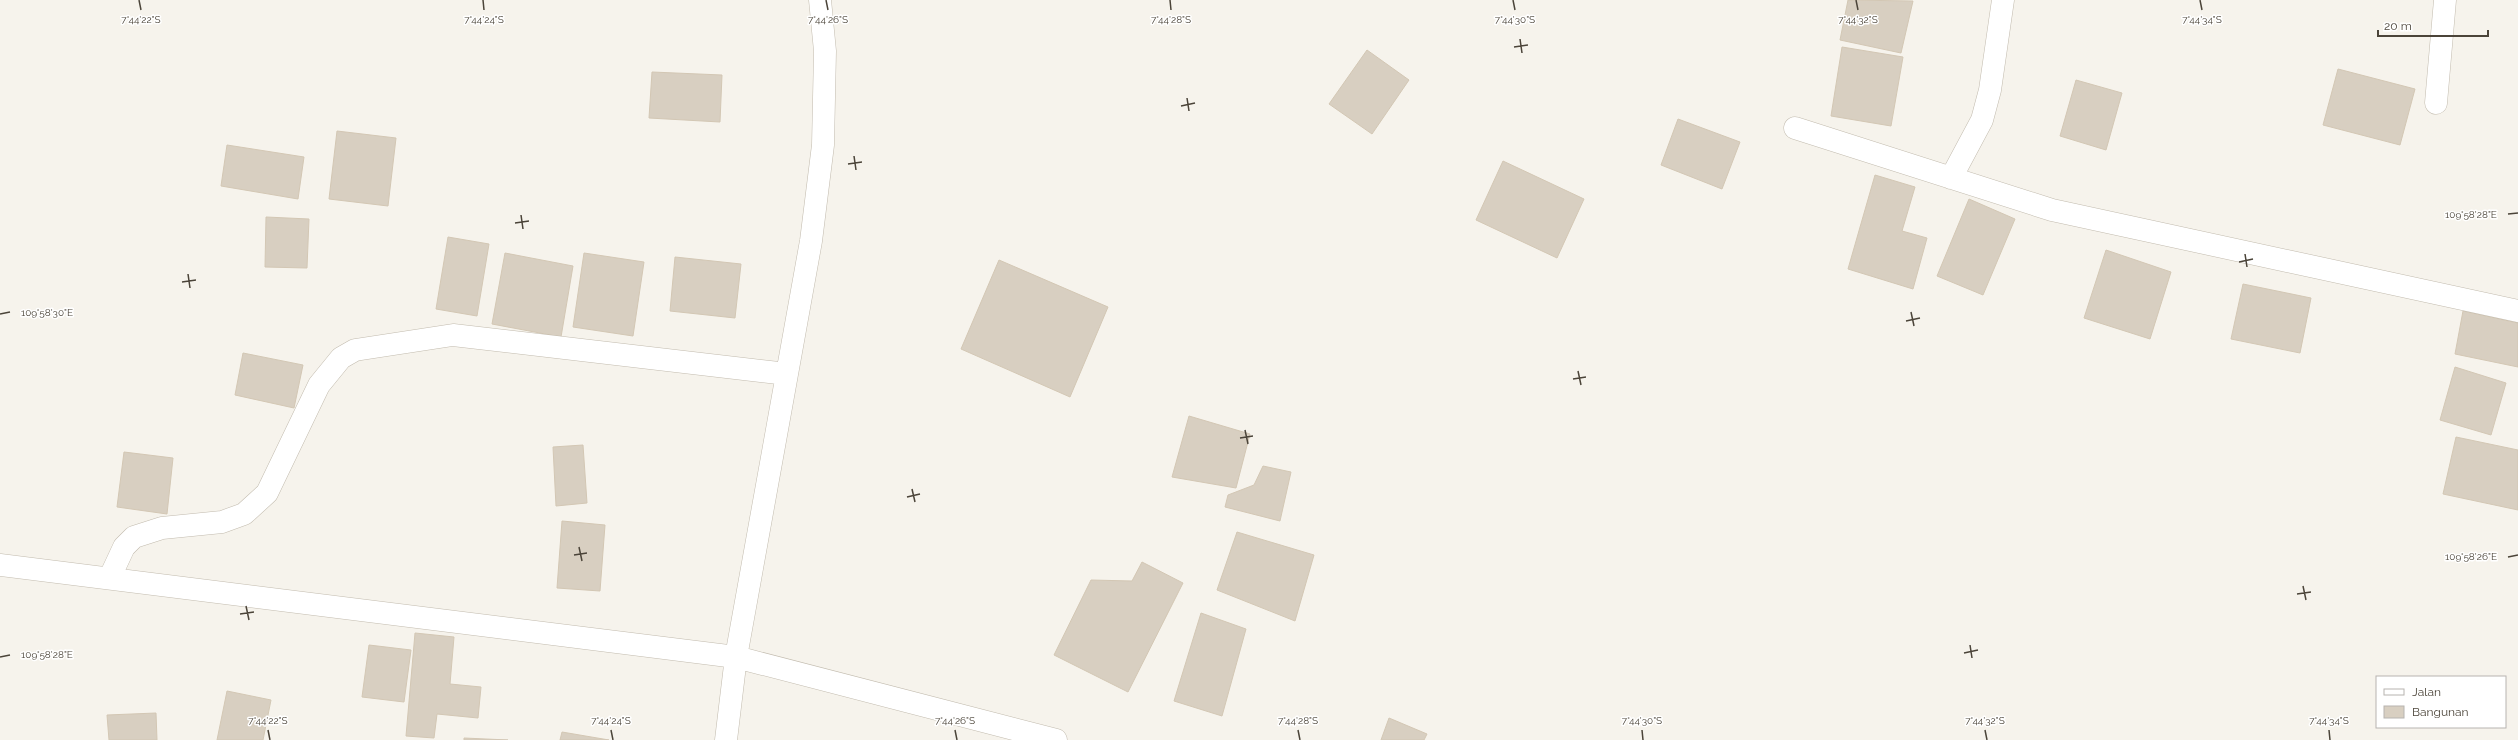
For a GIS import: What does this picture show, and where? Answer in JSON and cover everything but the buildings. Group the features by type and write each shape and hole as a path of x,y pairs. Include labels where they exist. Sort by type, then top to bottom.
{"street":[{"path":"726,740 736,657 811,241 824,145 825,51 820,0"},
{"path":"1951,178 1982,120 1990,90 2004,0"},
{"path":"2436,103 2445,0"},
{"path":"1795,128 2052,210 2354,274 2518,311"},
{"path":"110,577 124,548 134,537 162,528 222,522 244,514 267,493 319,385 341,358 354,350 453,335 787,374"},
{"path":"0,565 110,577 736,657 1056,740"}]}
